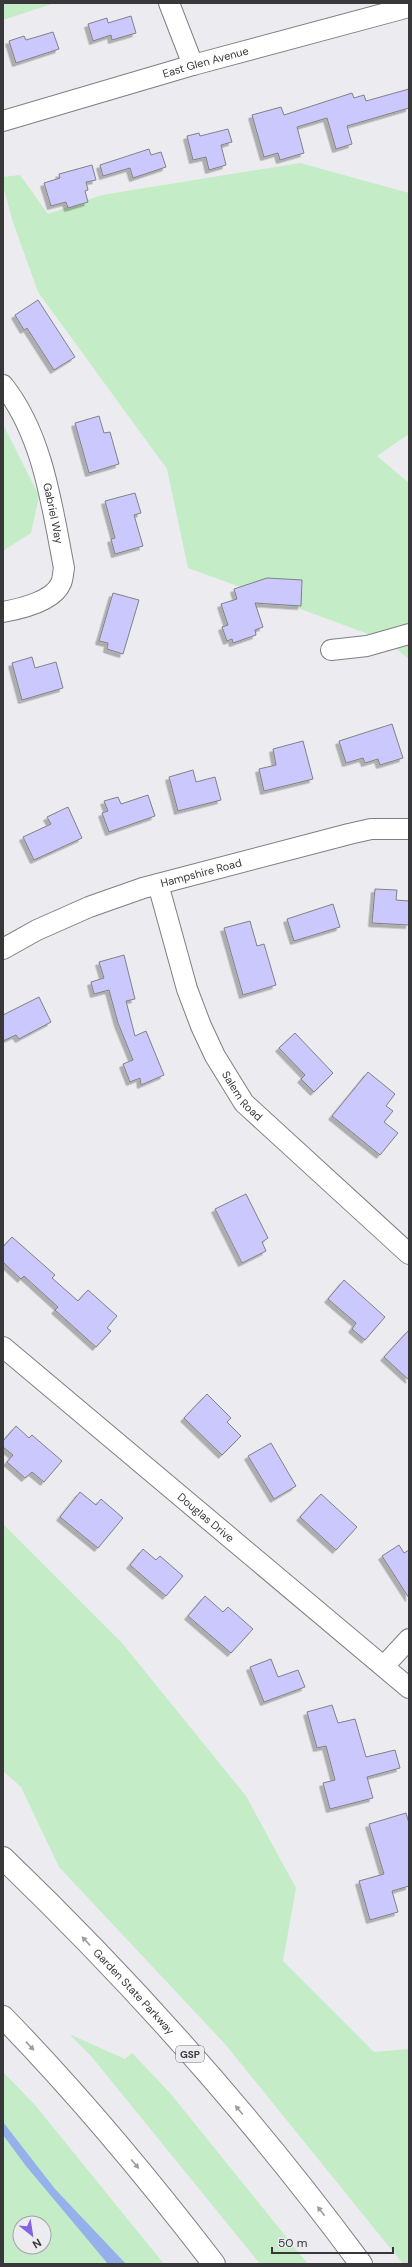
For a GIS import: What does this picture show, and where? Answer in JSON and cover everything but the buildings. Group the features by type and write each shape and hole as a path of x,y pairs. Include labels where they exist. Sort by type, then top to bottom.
{"highway":[{"name":"Garden State Parkway","path":"3,1858 79,1934 161,2020 278,2156 362,2264"},
{"path":"3,2018 53,2071 132,2161 214,2264"}],"street":[{"path":"169,3 193,65"},
{"name":"East Glen Avenue","path":"3,121 193,65 409,7"},
{"name":"Gabriel Way","path":"3,385 26,420 38,449 64,568 61,584 52,593 39,602 22,609 3,612"},
{"path":"331,650 367,646 409,634"},
{"name":"Hampshire Road","path":"3,949 37,930 89,907 158,884 349,834 371,830 409,829"},
{"name":"Salem Road","path":"158,884 187,989 201,1026 232,1085 244,1103 409,1254"},
{"name":"Douglas Drive","path":"3,1347 409,1688"},
{"path":"384,1666 409,1640"}],"green space":[{"path":"3,3 55,3 3,20"},
{"path":"300,163 409,193 409,434 377,456 409,483 409,659 385,640 188,568 167,469 38,292 13,222 3,186 3,177 20,175 48,214 102,195"},
{"path":"3,424 39,496 31,533 3,551"},
{"path":"3,1524 122,1643 246,1796 296,1888 283,1961 374,2052 409,2049 409,2264 403,2264 225,2044 59,1867 21,1787 3,1771"},
{"path":"69,2034 125,2059 132,2053 170,2093 308,2264 260,2264 91,2056"},
{"path":"3,2072 35,2105 164,2264 3,2264"}],"water":[{"path":"3,2122 55,2189 126,2264 108,2264 26,2166 3,2135"}]}
